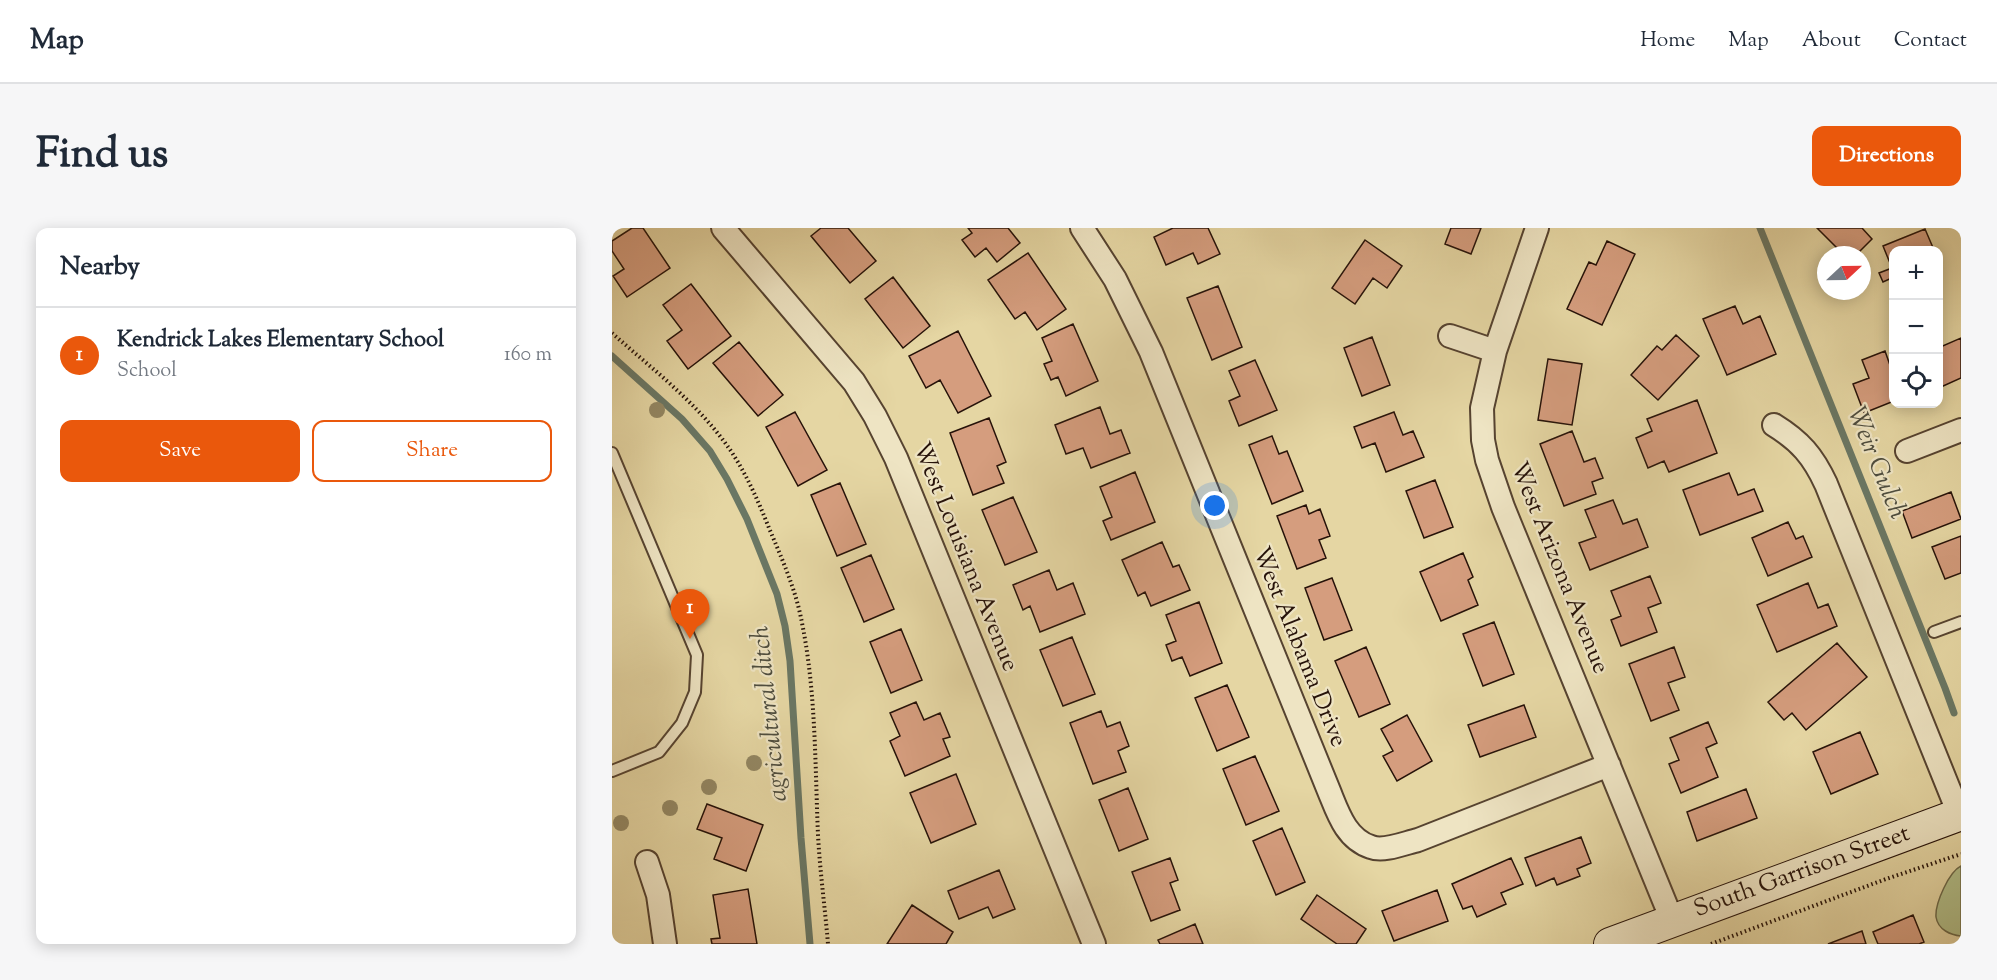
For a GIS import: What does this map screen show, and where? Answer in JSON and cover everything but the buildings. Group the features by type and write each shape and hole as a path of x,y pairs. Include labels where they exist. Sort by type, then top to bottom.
{"main road":[{"name":"South Garrison Street","path":"1610,944 1960,814"}],"street":[{"name":"West Louisiana Avenue","path":"723,228 836,359 876,416 896,459 1094,944"},
{"name":"West Alabama Drive","path":"1082,228 1115,279 1151,352 1324,780 1348,831 1372,848 1408,843 1610,765"},
{"name":"West Arizona Avenue","path":"1538,228 1489,370 1482,408 1483,440 1487,460 1503,507 1672,920"},
{"path":"1450,336 1495,351"},
{"path":"1774,425 1802,445 1826,484 1960,814"},
{"path":"1907,451 1961,430"},
{"path":"647,862 658,895 665,944"}],"lane":[{"path":"612,453 697,656 695,692 682,723 659,752 612,771"},
{"path":"1934,633 1961,622"}],"path":[{"path":"612,333 695,407 724,441 743,471 763,512 793,589 802,622 807,659 828,944"},
{"path":"1710,944 1961,854"}],"green space":[{"path":"1961,866 1961,936 1949,933 1939,925 1936,911 1944,888 1956,869"}],"waterway":[{"name":"Weir Gulch","path":"1760,228 1954,713"},
{"name":"agricultural ditch","path":"612,356 682,419 710,451 747,519 777,594 790,661 810,944"}],"place":[{"name":"Kendrick Lakes Elementary School","path":"690,639"}]}
